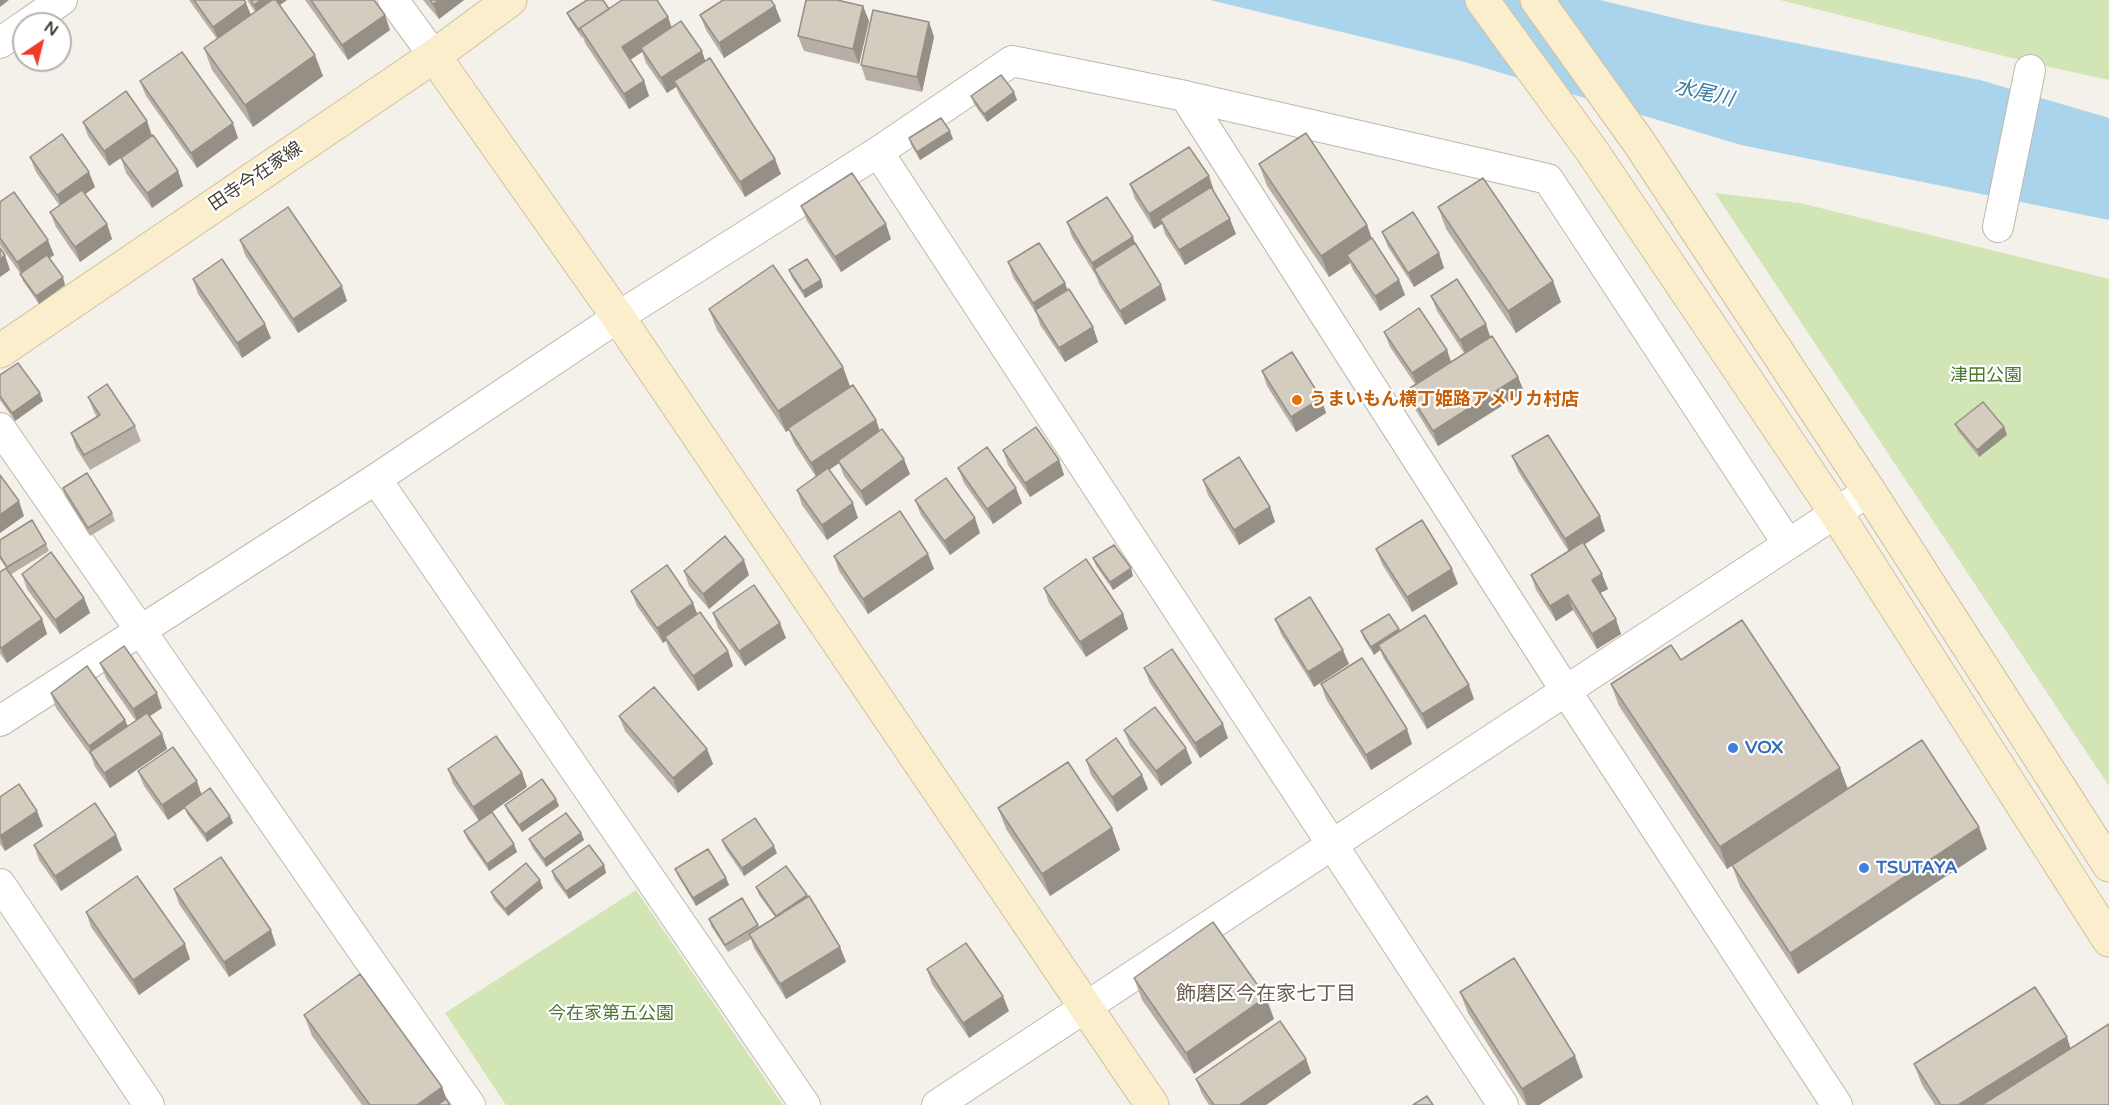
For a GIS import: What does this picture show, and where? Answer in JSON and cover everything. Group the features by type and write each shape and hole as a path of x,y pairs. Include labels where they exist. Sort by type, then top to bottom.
{"street":[{"path":"44,12 62,0"},
{"path":"393,0 618,317 1152,1105"},
{"name":"田寺今在家線","path":"0,351 434,56 510,0"},
{"path":"1482,0 1579,133 1836,513 2109,940"},
{"path":"1537,0 1640,144 1869,491 2109,865"},
{"path":"0,721 376,479 618,317 878,152 1012,61 1185,96 1548,179 1788,544"},
{"path":"1998,227 2030,70"},
{"path":"1185,96 1566,691 1837,1105"},
{"path":"878,152 1503,1105"},
{"path":"0,428 470,1105"},
{"path":"376,479 805,1105"},
{"path":"937,1105 1869,491"},
{"path":"0,885 148,1105"}],"green space":[{"path":"1780,0 2109,0 2109,80 2036,64"},
{"name":"津田公園","path":"1715,193 1800,203 2109,279 2109,786"},
{"name":"今在家第五公園","path":"636,890 783,1105 506,1105 445,1013"}],"water":[{"name":"水尾川","path":"1210,0 1600,0 1695,23 1980,80 2109,118 2109,220 1741,145 1465,62"}],"building":[{"path":"194,0 244,0 246,3 213,27"},
{"path":"251,0 261,0 254,5"},
{"path":"272,0 276,0 315,55 245,105 204,48"},
{"path":"311,0 374,0 385,15 342,45"},
{"path":"587,0 603,0 609,9 579,30 567,13"},
{"path":"622,0 657,0 668,17 622,47 644,81 624,94 580,28"},
{"path":"723,0 771,0 775,6 719,43 700,15"},
{"path":"806,0 837,0 863,6 853,49 798,36"},
{"path":"873,10 929,22 917,77 861,65"},
{"path":"681,21 702,51 661,78 641,48"},
{"path":"182,52 233,123 191,153 140,81"},
{"path":"710,58 775,159 740,182 674,81"},
{"path":"1001,75 1014,92 984,114 971,96"},
{"path":"126,91 147,121 104,151 83,122"},
{"path":"941,118 950,131 917,152 909,138"},
{"path":"1306,133 1367,225 1321,256 1259,164"},
{"path":"62,134 89,172 57,195 30,157"},
{"path":"153,135 178,171 147,193 121,158"},
{"path":"1189,147 1209,176 1149,214 1130,184"},
{"path":"852,173 886,224 835,257 801,206"},
{"path":"1483,178 1553,281 1508,311 1438,207"},
{"path":"1211,187 1230,219 1179,250 1160,219"},
{"path":"82,190 107,224 75,247 50,212"},
{"path":"14,192 48,240 17,262 0,238 0,202"},
{"path":"1107,197 1133,237 1092,263 1067,222"},
{"path":"288,207 342,286 293,319 240,240"},
{"path":"1413,212 1439,253 1408,273 1382,232"},
{"path":"1372,238 1399,280 1375,296 1347,255"},
{"path":"1039,243 1065,283 1033,303 1008,262"},
{"path":"1135,243 1161,285 1120,311 1094,269"},
{"path":"0,248 5,255 0,259"},
{"path":"47,255 63,277 36,296 20,274"},
{"path":"222,259 265,324 237,343 193,279"},
{"path":"807,259 821,280 803,291 789,270"},
{"path":"773,265 843,367 778,411 709,309"},
{"path":"1457,279 1486,324 1460,340 1431,296"},
{"path":"1069,289 1093,327 1059,348 1035,310"},
{"path":"1419,308 1447,350 1412,373 1384,332"},
{"path":"1492,336 1518,377 1433,431 1407,390"},
{"name":"うまいもん横丁姫路アメリカ村店","path":"1292,352 1321,398 1291,417 1262,371"},
{"path":"18,363 40,393 12,413 0,396 0,375"},
{"path":"107,384 135,426 84,455 71,433 100,415 88,397"},
{"path":"853,385 876,420 811,463 788,428"},
{"path":"1983,402 2004,427 1977,450 1955,424"},
{"path":"1036,427 1059,460 1025,483 1003,450"},
{"path":"882,429 904,459 861,491 838,461"},
{"path":"1548,435 1600,516 1565,539 1512,456"},
{"path":"987,447 1016,488 987,509 958,468"},
{"path":"1239,457 1270,507 1234,530 1203,480"},
{"path":"828,468 853,503 822,525 797,490"},
{"path":"87,473 112,513 88,528 63,488"},
{"path":"0,475 19,501 0,515"},
{"path":"946,478 975,518 944,541 915,500"},
{"path":"900,511 928,554 863,599 834,556"},
{"path":"32,520 46,544 7,567 0,556 0,540"},
{"path":"1422,520 1452,569 1407,597 1376,549"},
{"path":"725,536 744,560 703,594 684,571"},
{"path":"1583,542 1602,574 1592,580 1616,619 1592,634 1568,595 1550,606 1531,575"},
{"path":"1114,545 1131,568 1110,582 1093,558"},
{"path":"51,552 84,598 55,620 22,574"},
{"path":"1086,559 1123,614 1080,642 1044,588"},
{"path":"667,565 693,603 657,628 631,591"},
{"path":"6,568 42,619 1,648 0,572"},
{"path":"754,585 780,623 739,651 713,613"},
{"path":"1310,597 1343,650 1308,672 1275,619"},
{"path":"700,612 728,651 693,676 665,637"},
{"path":"1389,614 1399,629 1371,647 1361,631"},
{"path":"1425,615 1469,685 1422,714 1378,645"},
{"name":"VOX","path":"1742,620 1840,768 1720,847 1611,684 1671,645 1681,660"},
{"path":"124,646 157,693 133,709 100,663"},
{"path":"1172,649 1223,724 1195,743 1144,668"},
{"path":"1362,658 1407,729 1366,755 1321,684"},
{"path":"87,666 125,720 89,746 51,693"},
{"path":"654,687 707,749 673,778 619,716"},
{"path":"1155,707 1186,748 1156,771 1124,730"},
{"path":"147,713 162,734 104,773 90,752"},
{"path":"496,736 522,773 473,807 448,769"},
{"path":"1116,738 1142,775 1112,797 1086,760"},
{"name":"TSUTAYA","path":"1922,740 1979,827 1790,953 1732,865"},
{"path":"173,747 197,781 162,805 138,771"},
{"path":"1068,762 1112,828 1042,874 998,808"},
{"path":"542,779 556,799 519,825 505,805"},
{"path":"19,784 37,811 0,836 0,797"},
{"path":"210,788 230,816 205,834 184,807"},
{"path":"95,803 116,835 55,876 34,845"},
{"path":"492,812 514,844 487,864 464,831"},
{"path":"566,813 581,833 544,859 529,839"},
{"path":"755,818 774,846 742,868 722,840"},
{"path":"589,845 604,865 566,891 552,871"},
{"path":"708,849 726,878 693,898 675,869"},
{"path":"221,857 271,930 224,962 174,889"},
{"path":"526,863 540,880 505,909 491,892"},
{"path":"786,866 807,895 776,916 756,887"},
{"path":"137,876 185,944 133,980 86,912"},
{"path":"809,896 840,947 780,984 749,934"},
{"path":"742,898 758,925 725,945 709,919"},
{"path":"1213,922 1266,997 1186,1053 1134,978"},
{"path":"966,943 1003,996 963,1023 927,969"},
{"path":"1514,958 1575,1056 1522,1089 1460,992"},
{"path":"360,974 442,1087 417,1105 370,1105 304,1015"},
{"path":"2035,987 2067,1037 1958,1105 1941,1105 1914,1064"},
{"path":"1280,1021 1306,1059 1239,1105 1214,1105 1196,1079"},
{"path":"2109,1024 2109,1105 1982,1105"},
{"path":"1427,1096 1433,1105 1413,1105"},
{"path":"446,1099 450,1105 437,1105"}],"place":[{"name":"うまいもん横丁姫路アメリカ村店","path":"1297,400"},
{"name":"VOX","path":"1733,748"},
{"name":"TSUTAYA","path":"1864,868"}],"district":[{"name":"飾磨区今在家七丁目","path":"1266,995"}]}
